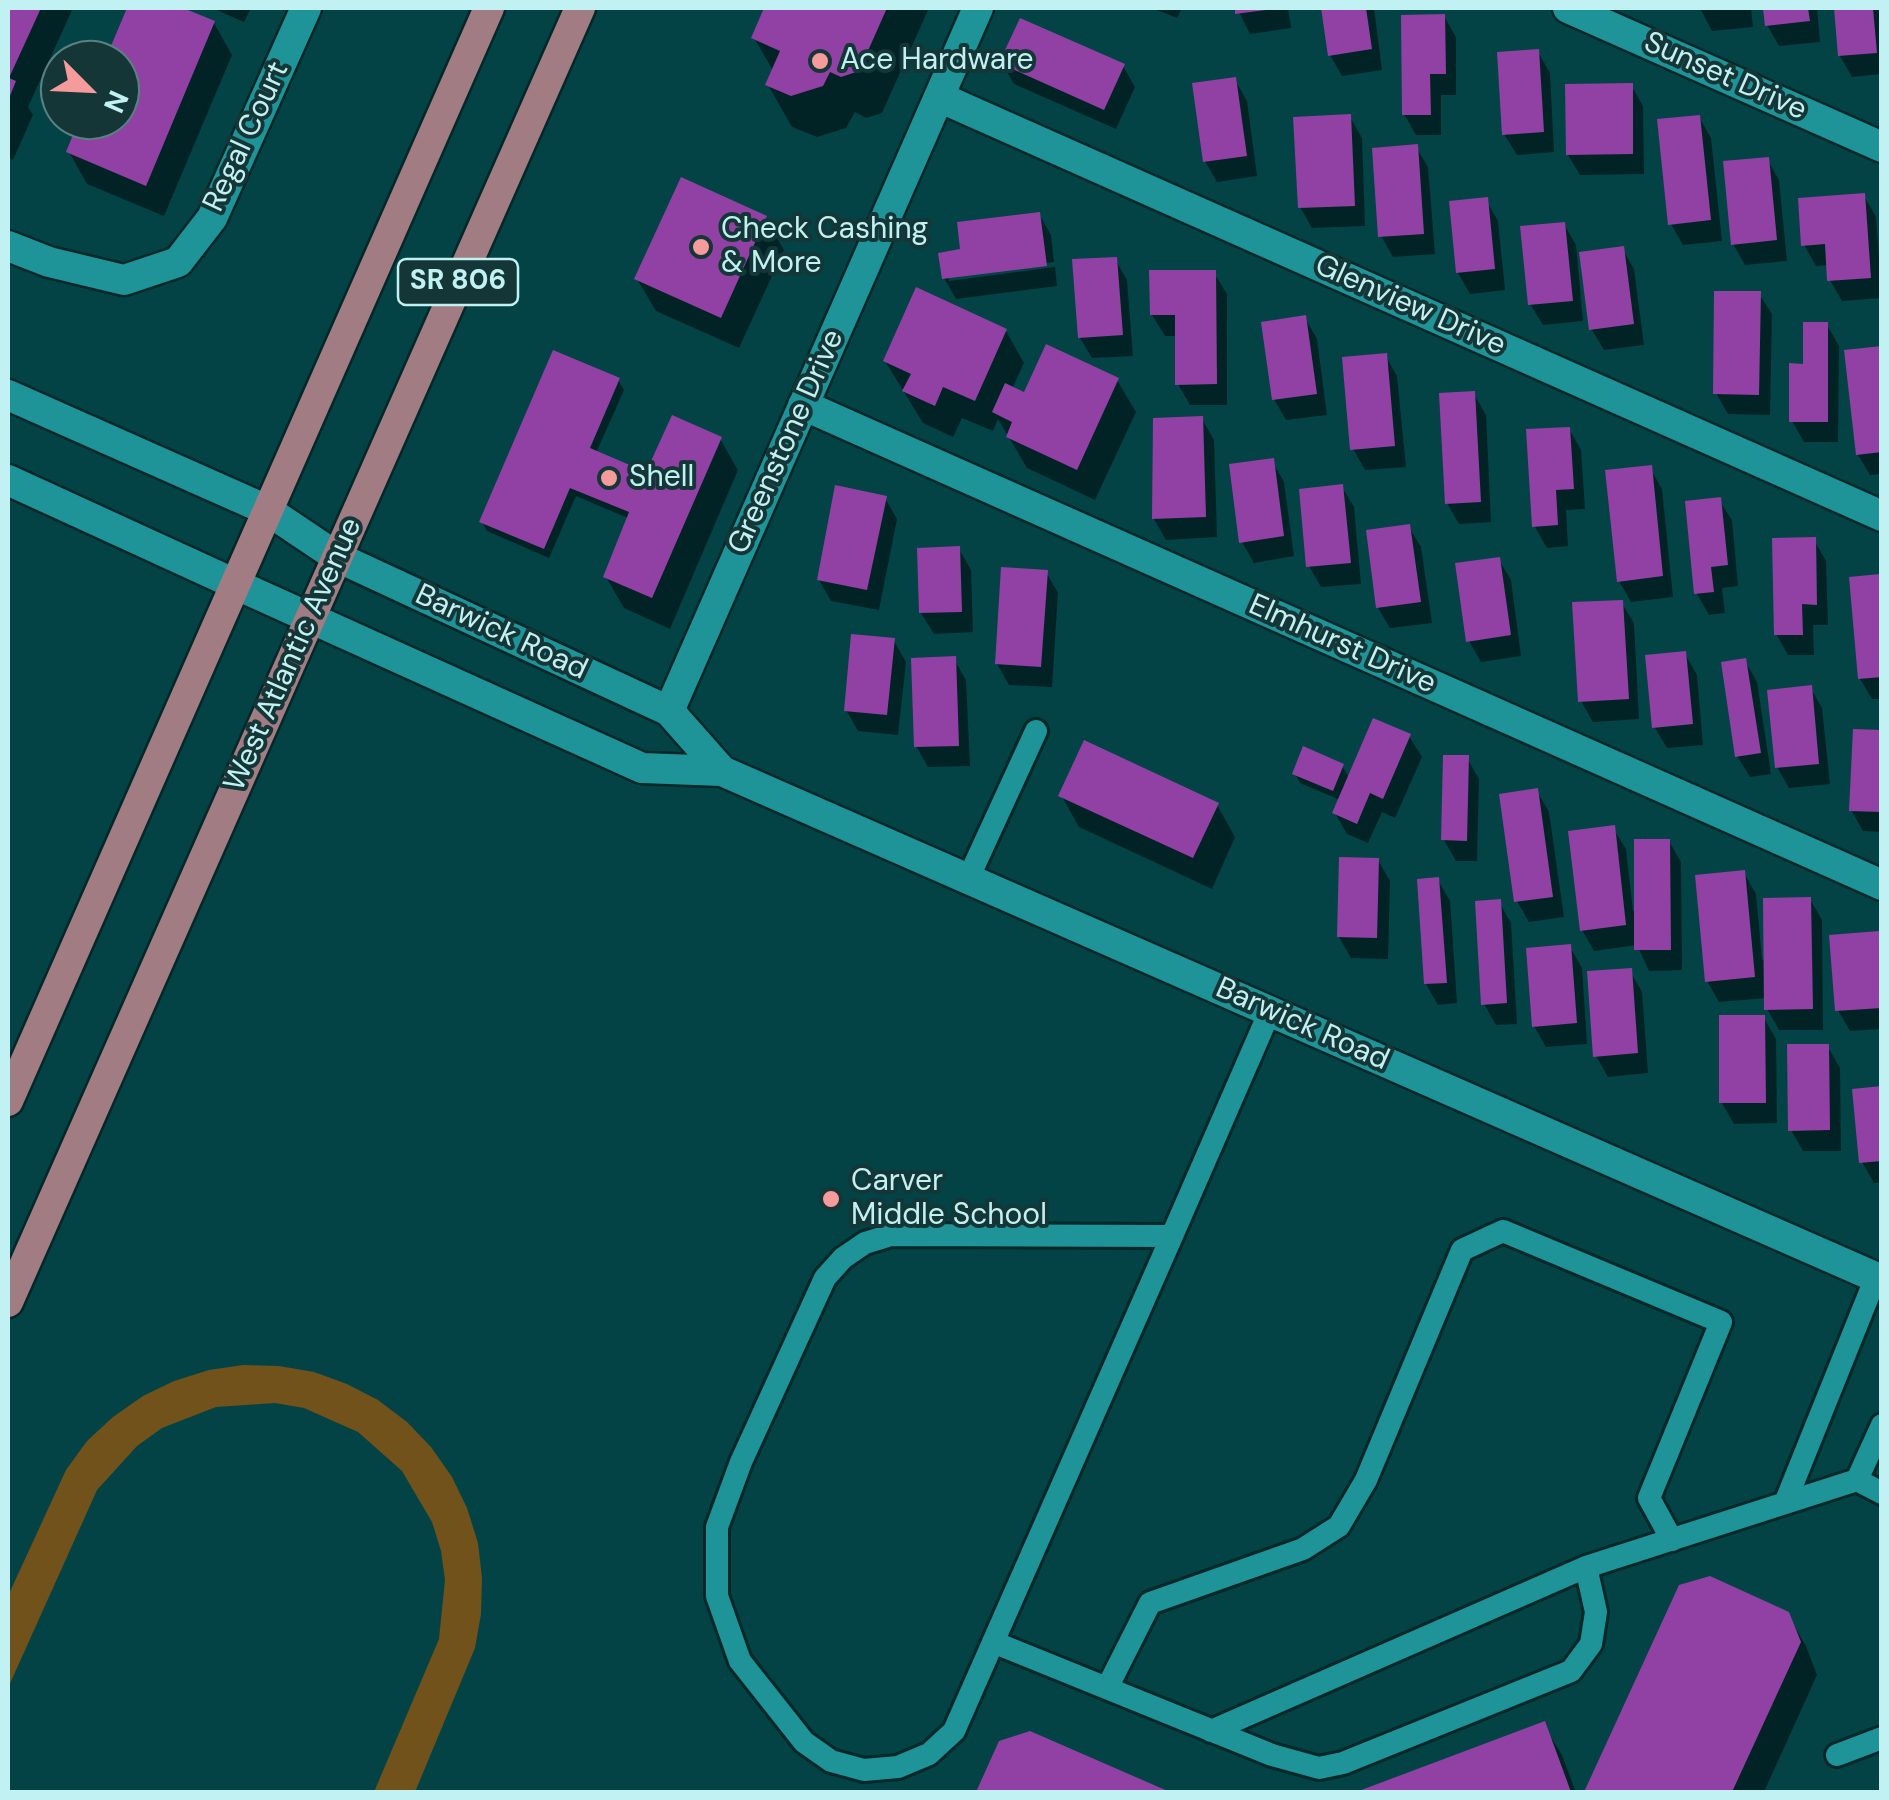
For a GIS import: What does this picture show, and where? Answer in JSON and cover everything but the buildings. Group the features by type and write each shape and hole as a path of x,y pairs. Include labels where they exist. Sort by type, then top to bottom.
{"main road":[{"name":"SR 806","path":"8,1101 489,8"},
{"name":"West Atlantic Avenue","path":"8,1302 580,8"}],"street":[{"name":"Regal Court","path":"8,246 49,262 124,280 178,262 212,218 306,8"},
{"name":"Greenstone Drive","path":"669,711 978,8"},
{"name":"Sunset Drive","path":"1568,8 1882,147"},
{"name":"Glenview Drive","path":"939,96 1882,516"},
{"name":"Barwick Road","path":"8,394 267,510 338,557 669,711 722,771"},
{"name":"Elmhurst Drive","path":"803,405 1882,885"},
{"name":"Barwick Road","path":"8,480 642,768 722,771 1879,1278"}],"lane":[{"path":"968,879 1036,731"},
{"path":"1172,1236 891,1235 866,1243 842,1258 824,1278 741,1462 717,1527 716,1596 740,1661 804,1742 831,1761 864,1770 898,1767 929,1754 954,1731 1172,1236 1270,1011"},
{"path":"1107,1688 1150,1604 1302,1549 1339,1526 1366,1480 1462,1250 1504,1231 1721,1322 1650,1498 1672,1540"},
{"path":"1786,1503 1879,1278"},
{"path":"1857,1480 1882,1426"},
{"path":"1211,1730 1586,1567 1857,1480 1882,1493"},
{"path":"993,1642 1272,1755 1320,1768 1343,1764 1571,1671 1591,1644 1596,1612 1586,1567"},
{"path":"1837,1754 1882,1738"}],"shaded area":[{"path":"243,1365 314,1372 378,1400 431,1447 467,1508 478,1543 482,1578 475,1648 415,1792 374,1792 439,1639 445,1580 441,1551 432,1522 402,1471 358,1432 304,1408 275,1403 216,1407 162,1428 137,1446 97,1490 8,1688 8,1596 66,1470 87,1441 143,1396 209,1370"}],"place":[{"name":"Ace Hardware","path":"820,61"},
{"name":"Check Cashing & More","path":"701,247"},
{"name":"Shell","path":"609,478"},
{"name":"Carver Middle School","path":"831,1199"}]}
